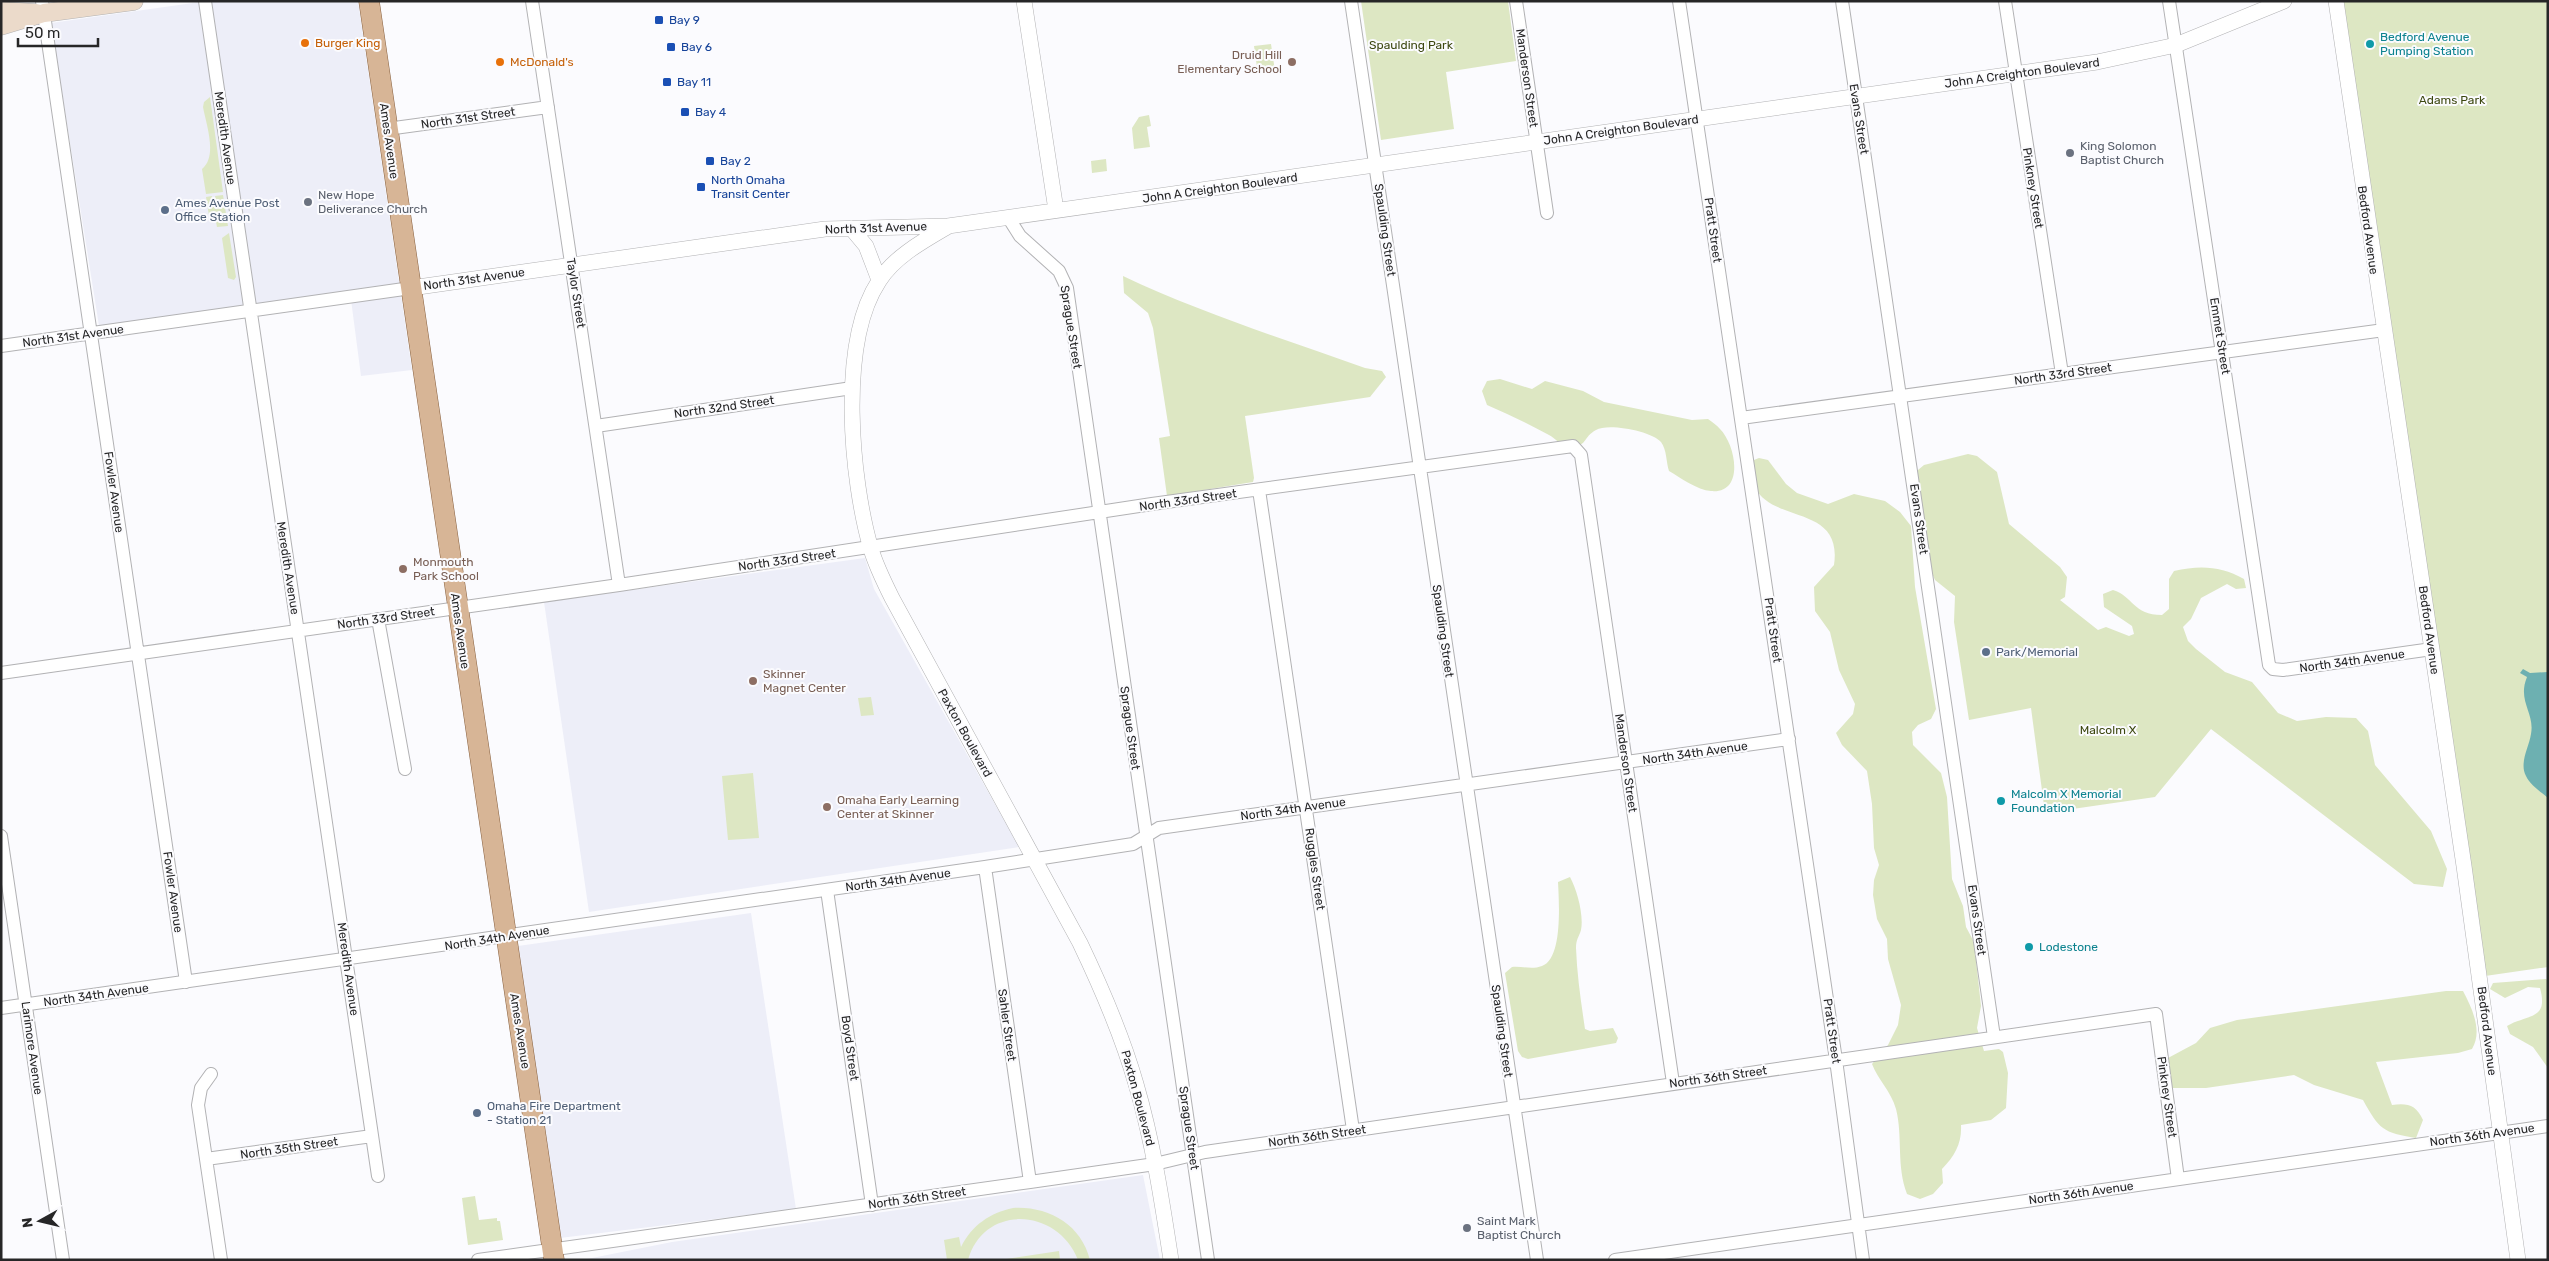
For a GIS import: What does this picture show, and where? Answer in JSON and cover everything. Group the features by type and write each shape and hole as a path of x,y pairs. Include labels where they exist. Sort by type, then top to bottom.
{"main road":[{"path":"1,11 134,1"},
{"name":"Ames Avenue","path":"369,1 505,936 554,1255"},
{"path":"1,26 43,7"}],"street":[{"name":"Meredith Avenue","path":"205,1 378,1176"},
{"name":"Taylor Street","path":"532,1 619,585"},
{"path":"1024,1 1056,210"},
{"name":"Spaulding Street","path":"1351,1 1536,1260"},
{"name":"Manderson Street","path":"1516,1 1546,213"},
{"name":"Pratt Street","path":"1679,1 1836,1060 1863,1260"},
{"name":"Evans Street","path":"1842,1 1994,1037"},
{"name":"Pinkney Street","path":"2005,1 2062,374"},
{"name":"Emmet Street","path":"2169,1 2268,659 2273,669"},
{"name":"John A Creighton Boulevard","path":"948,226 2130,57 2176,45 2284,1"},
{"name":"Bedford Avenue","path":"2336,1 2467,885 2518,1260"},
{"name":"Fowler Avenue","path":"43,7 186,982"},
{"name":"North 31st Street","path":"387,129 548,107"},
{"name":"Sprague Street","path":"1008,217 1020,236 1059,271 1067,288 1208,1260"},
{"name":"North 31st Avenue","path":"1,346 816,230 948,226"},
{"name":"Paxton Boulevard","path":"948,226 915,247 879,280 870,299 859,332 852,388 860,499 871,548 892,598 1080,943 1112,1014 1136,1086 1155,1164 1171,1260"},
{"path":"851,228 866,246 879,280"},
{"name":"North 33rd Street","path":"1741,418 2384,330"},
{"name":"North 32nd Street","path":"596,426 852,388"},
{"name":"Manderson Street","path":"1573,446 1581,455 1673,1083"},
{"name":"North 33rd Street","path":"1,673 1573,446"},
{"name":"Ruggles Street","path":"1259,490 1353,1130"},
{"path":"378,619 405,769"},
{"name":"North 34th Avenue","path":"2273,669 2283,670 2432,650"},
{"name":"North 34th Avenue","path":"1,1008 347,960 985,867 1132,844 1159,828 1789,739"},
{"name":"Larimore Avenue","path":"1,836 63,1260"},
{"name":"Sahler Street","path":"985,867 1030,1182"},
{"name":"Boyd Street","path":"827,890 872,1205"},
{"name":"Pinkney Street","path":"2156,1014 2178,1179"},
{"name":"North 36th Street","path":"478,1260 554,1255 872,1205 1155,1164 1193,1155 1353,1130 2156,1014"},
{"path":"211,1074 201,1088 198,1105 220,1260"},
{"name":"North 36th Avenue","path":"1615,1260 2548,1126"},
{"name":"North 35th Street","path":"206,1160 372,1136"}],"shaded area":[{"path":"207,1 358,1 412,370 361,376 350,292 99,326 51,23"},
{"path":"865,558 874,589 1019,847 589,912 544,602"},
{"path":"751,913 796,1209 560,1238 518,946"},
{"path":"1143,1175 1160,1260 582,1260 672,1242"}],"green space":[{"name":"Spaulding Park","path":"1361,1 1508,1 1516,61 1446,72 1454,129 1381,140"},
{"name":"Adams Park","path":"2342,1 2548,1 2548,967 2485,976"},
{"path":"1271,44 1275,71 1258,74 1254,46"},
{"path":"210,97 223,192 206,194 202,169 207,163 209,156 210,140 203,107 204,102"},
{"path":"1149,115 1151,126 1147,127 1150,147 1134,149 1132,128 1139,117"},
{"path":"1106,159 1107,171 1092,173 1091,161"},
{"path":"223,195 228,226 217,227 216,222 210,222 206,197 212,196 213,203 216,202 215,196"},
{"path":"229,233 236,277 234,280 228,278 222,238"},
{"path":"1123,276 1182,302 1243,325 1365,368 1382,371 1386,377 1370,397 1245,416 1253,482 1167,496 1159,438 1170,436 1153,328 1148,313 1124,293"},
{"path":"1500,379 1532,389 1545,381 1583,391 1604,402 1692,420 1708,419 1726,436 1733,456 1733,477 1729,485 1722,490 1711,491 1695,486 1669,471 1661,442 1648,434 1629,429 1602,428 1591,433 1581,444 1573,446 1563,444 1534,427 1487,405 1482,391 1487,381"},
{"name":"Malcolm X","path":"1968,454 1977,456 1997,472 2009,524 2060,567 2067,577 2065,597 2060,600 2098,630 2106,627 2129,636 2134,634 2132,626 2104,607 2103,594 2113,590 2125,596 2139,609 2152,614 2162,615 2169,609 2169,579 2174,571 2202,567 2227,571 2244,579 2246,588 2236,589 2227,584 2201,598 2191,619 2183,627 2188,641 2225,672 2252,682 2278,713 2297,721 2326,717 2356,718 2368,731 2375,765 2431,831 2447,869 2443,887 2414,884 2211,729 2155,797 2045,813 2031,708 1969,720 1954,622 1955,596 1935,580 1929,567 1916,475 1918,470 1924,465"},
{"path":"1759,458 1768,460 1786,484 1797,493 1828,504 1854,494 1885,501 1900,512 1911,526 1915,587 1936,709 1931,719 1918,725 1912,732 1913,745 1941,773 1947,797 1952,879 1963,906 1966,927 1974,942 1981,1006 1977,1028 1984,1051 1999,1049 2003,1052 2008,1073 2006,1108 1991,1120 1961,1125 1957,1149 1942,1169 1943,1183 1933,1194 1920,1199 1907,1194 1902,1173 1896,1109 1872,1064 1888,1045 1898,1025 1901,1005 1888,959 1887,939 1877,919 1873,895 1874,880 1879,865 1874,848 1872,804 1867,771 1842,745 1836,733 1853,714 1855,704 1839,670 1830,632 1815,611 1814,587 1834,565 1834,546 1828,532 1817,523 1776,506 1764,498 1755,487 1753,481 1754,460"},
{"path":"871,697 874,715 861,716 858,698"},
{"path":"753,773 759,838 728,840 722,776"},
{"path":"1570,877 1582,917 1576,948 1585,1029 1590,1031 1613,1028 1618,1038 1616,1043 1528,1059 1522,1057 1518,1051 1505,973 1512,967 1538,967 1549,961 1554,953 1557,941 1558,882"},
{"path":"2546,979 2548,981 2548,1068 2533,1047 2510,1034 2507,1026 2539,1011 2542,999 2540,988 2528,987 2505,998 2490,989 2493,983"},
{"path":"2446,991 2463,991 2470,1005 2476,1027 2475,1042 2472,1049 2458,1053 2376,1062 2392,1105 2403,1104 2411,1106 2423,1120 2416,1138 2396,1134 2383,1128 2373,1117 2363,1100 2314,1085 2294,1075 2206,1088 2172,1088 2168,1058 2196,1043 2210,1028 2237,1020"},
{"path":"475,1196 479,1220 497,1218 497,1221 500,1221 503,1240 468,1245 462,1198"},
{"path":"1013,1208 1039,1210 1061,1220 1079,1236 1086,1247 1090,1260 1078,1260 1068,1243 1055,1230 1039,1222 1022,1219 1005,1221 989,1229 976,1242 968,1260 947,1260 944,1240 959,1237 961,1247 965,1239 982,1221 997,1213"},
{"path":"1059,1251 1060,1260 999,1260"}],"water":[{"path":"2523,669 2530,673 2548,672 2548,798 2530,782 2524,771 2524,760 2532,727 2524,693 2527,677 2520,673"}],"place":[{"name":"Bay 9","path":"659,20"},
{"name":"Burger King","path":"305,43"},
{"name":"Bedford Avenue Pumping Station","path":"2370,44"},
{"name":"Bay 6","path":"671,47"},
{"name":"McDonald's","path":"500,62"},
{"name":"Druid Hill Elementary School","path":"1292,62"},
{"name":"Bay 11","path":"667,82"},
{"name":"Bay 4","path":"685,112"},
{"name":"King Solomon Baptist Church","path":"2070,153"},
{"name":"Bay 2","path":"710,161"},
{"name":"North Omaha Transit Center","path":"701,187"},
{"name":"New Hope Deliverance Church","path":"308,202"},
{"name":"Ames Avenue Post Office Station","path":"165,210"},
{"name":"Monmouth Park School","path":"403,569"},
{"name":"Park/Memorial","path":"1986,652"},
{"name":"Skinner Magnet Center","path":"753,681"},
{"name":"Malcolm X Memorial Foundation","path":"2001,801"},
{"name":"Omaha Early Learning Center at Skinner","path":"827,807"},
{"name":"Lodestone","path":"2029,947"},
{"name":"Omaha Fire Department - Station 21","path":"477,1113"},
{"name":"Saint Mark Baptist Church","path":"1467,1228"}]}
